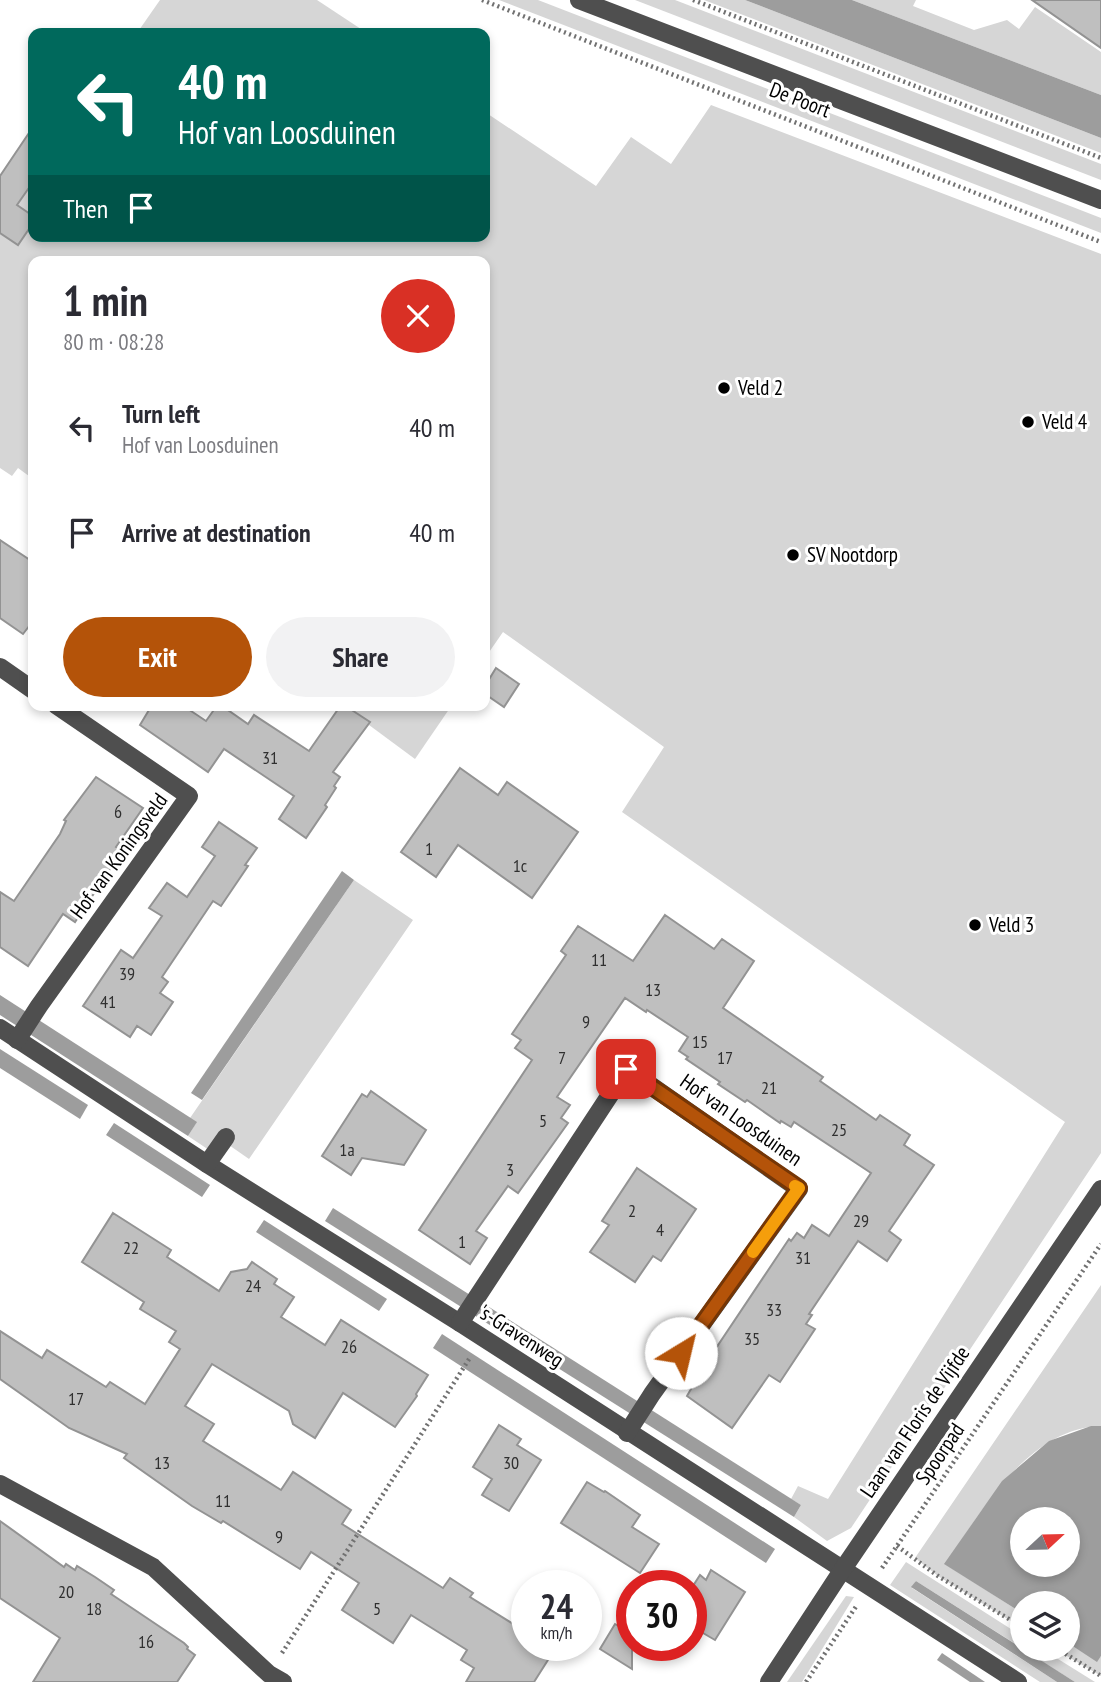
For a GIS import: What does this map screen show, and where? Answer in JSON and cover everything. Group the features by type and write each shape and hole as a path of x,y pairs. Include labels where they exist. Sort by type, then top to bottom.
{"street":[{"name":"De Poort","path":"579,0 1101,200"},
{"path":"0,667 28,687"},
{"name":"Hof van Koningsveld","path":"19,1037 189,796 65,711"},
{"name":"'s-Gravenweg","path":"0,1028 19,1037 207,1164 462,1320 1018,1682"},
{"name":"Hof van Loosduinen","path":"462,1320 626,1069 799,1188 630,1429"},
{"path":"207,1164 226,1137"},
{"name":"Laan van Floris de Vijfde","path":"769,1682 1101,1189"},
{"path":"0,1484 153,1567 272,1679"}],"path":[{"name":"De Poort","path":"482,0 1101,242"},
{"path":"693,0 1101,158"},
{"name":"Spoorpad","path":"806,1682 1101,1244"},
{"path":"272,1679 460,1374"},
{"path":"897,1546 938,1576 1010,1620"},
{"path":"1077,1661 1101,1676"}],"shaded area":[{"path":"160,0 317,0 359,28 140,28"},
{"path":"499,0 538,0 1101,218 1101,233"},
{"path":"635,0 675,0 1101,164 1101,180"},
{"path":"704,0 745,0 1101,138 1101,153"},
{"path":"745,0 852,0 1101,95 1101,138"},
{"path":"852,0 916,0 913,6 974,30 1007,20 1019,29 1035,7 1101,52 1101,95"},
{"name":"SV Nootdorp","path":"711,105 1101,254 1101,1153 851,1528 827,1541 794,1517 801,1505 791,1499 798,1486 828,1499 1065,1122 622,812 664,747 503,632 490,651 490,256 28,256 28,475 18,468 12,476 0,468 0,230 28,190 28,242 490,242 490,115 596,186 631,137 671,164"},
{"path":"350,711 448,711 415,759"},
{"path":"342,871 354,880 202,1100 191,1093"},
{"path":"354,880 413,920 249,1159 226,1143 218,1156 188,1136 196,1123 190,1118"},
{"path":"0,995 197,1122 188,1136 0,1015"},
{"path":"0,1049 88,1105 80,1119 0,1068"},
{"path":"114,1123 210,1185 202,1197 106,1135"},
{"path":"333,1208 801,1505 794,1517 325,1221"},
{"path":"264,1220 387,1299 379,1311 256,1232"},
{"path":"1101,1285 1101,1426 1075,1430 1051,1441 1029,1457 991,1498 945,1564 1010,1605 1010,1621 938,1576 915,1558"},
{"path":"442,1334 775,1549 766,1563 433,1348"},
{"path":"1091,1426 1101,1426 1101,1656 1097,1662 1080,1651 1080,1591 1010,1591 1010,1605 944,1564 1002,1481 1049,1441"},
{"path":"906,1562 1010,1628 1010,1640 916,1581 912,1588 1010,1652 1010,1661 1025,1661 1057,1682 1040,1682 890,1585"},
{"path":"916,1581 1010,1641 1010,1651 911,1587"},
{"path":"846,1596 854,1597 802,1682 787,1682"},
{"path":"1080,1650 1097,1661 1101,1656 1101,1676 1075,1661 1080,1661"},
{"path":"942,1653 985,1682 970,1682 937,1660"},
{"path":"1025,1661 1042,1661 1075,1682 1057,1682"},
{"path":"1041,1661 1061,1661 1095,1682 1075,1682"}],"building":[{"path":"1032,0 1101,0 1101,48"},
{"path":"28,134 28,189 17,205 28,213 28,230 18,245 0,233 0,176"},
{"path":"0,540 28,559 28,628 23,634 0,618"},
{"path":"496,668 519,684 504,707 490,697 490,678"},
{"path":"148,711 191,711 206,721 213,711 229,711 248,724 254,715 309,751 337,711 353,711 370,722 333,772 340,777 334,786 336,788 306,838 279,819 294,796 224,749 208,772 140,725"},
{"path":"460,768 498,795 507,782 578,832 532,898 458,845 436,877 401,852"},
{"path":"96,777 143,808 116,847 122,851 75,922 63,914 28,966 0,947 0,892 14,901 60,834 66,821 64,820"},
{"path":"219,822 257,848 221,906 213,901 162,977 168,982 160,993 173,1002 151,1035 137,1026 130,1037 83,1006 121,950 133,958 162,916 149,908 167,883 187,897 215,856 202,847"},
{"path":"665,915 714,949 722,939 754,961 723,1008 823,1077 820,1081 876,1120 880,1115 910,1135 904,1145 934,1165 889,1231 901,1240 887,1261 858,1241 809,1314 812,1315 806,1324 815,1329 780,1382 769,1375 732,1428 687,1396 690,1387 789,1239 791,1241 797,1233 804,1238 812,1225 829,1236 871,1173 794,1122 791,1127 781,1121 780,1123 718,1084 720,1082 686,1059 688,1057 679,1051 688,1037 647,1010 646,1012 625,998 557,1097 570,1105 561,1118 568,1123 518,1193 508,1186 476,1231 487,1238 470,1264 419,1230 532,1060 515,1048 521,1040 512,1034 566,955 561,951 578,926 633,961"},
{"path":"371,1091 426,1130 404,1165 362,1158 351,1175 322,1156 362,1094 367,1097"},
{"path":"637,1168 696,1209 661,1261 653,1256 635,1282 590,1252 609,1225 602,1221"},
{"path":"113,1213 171,1250 167,1257 219,1291 231,1272 247,1269 252,1262 277,1279 274,1284 294,1297 281,1317 325,1345 341,1320 428,1375 395,1427 343,1393 315,1438 293,1424 289,1411 212,1364 185,1406 214,1424 203,1441 281,1490 293,1472 351,1510 342,1524 443,1588 450,1578 473,1593 470,1597 511,1623 511,1661 547,1661 534,1682 466,1682 474,1668 461,1660 467,1650 411,1615 393,1643 342,1610 359,1583 311,1552 300,1569 223,1521 221,1523 192,1506 124,1458 127,1454 69,1428 0,1379 0,1331 42,1358 47,1350 106,1387 110,1382 145,1404 180,1349 169,1342 176,1331 140,1309 144,1302 82,1262"},
{"path":"499,1425 521,1439 517,1445 541,1460 509,1511 482,1495 492,1479 473,1467"},
{"path":"587,1482 640,1515 632,1527 659,1544 642,1570 635,1570 561,1523"},
{"path":"0,1521 64,1567 66,1564 75,1570 77,1566 95,1577 114,1590 111,1594 184,1643 195,1655 177,1682 33,1682 60,1638 0,1598"},
{"path":"711,1570 745,1592 715,1640 707,1635 707,1578"},
{"path":"616,1625 616,1659 602,1650 602,1646"},
{"path":"619,1661 632,1661 632,1669"}],"slow traffic":[{"path":"753,1252 799,1188 795,1186"}],"place":[{"name":"Veld 2","path":"724,388"},
{"name":"Veld 4","path":"1028,422"},
{"name":"SV Nootdorp","path":"793,555"},
{"name":"Veld 3","path":"975,925"}],"route":[{"path":"626,1069 799,1188 681,1353"}]}
